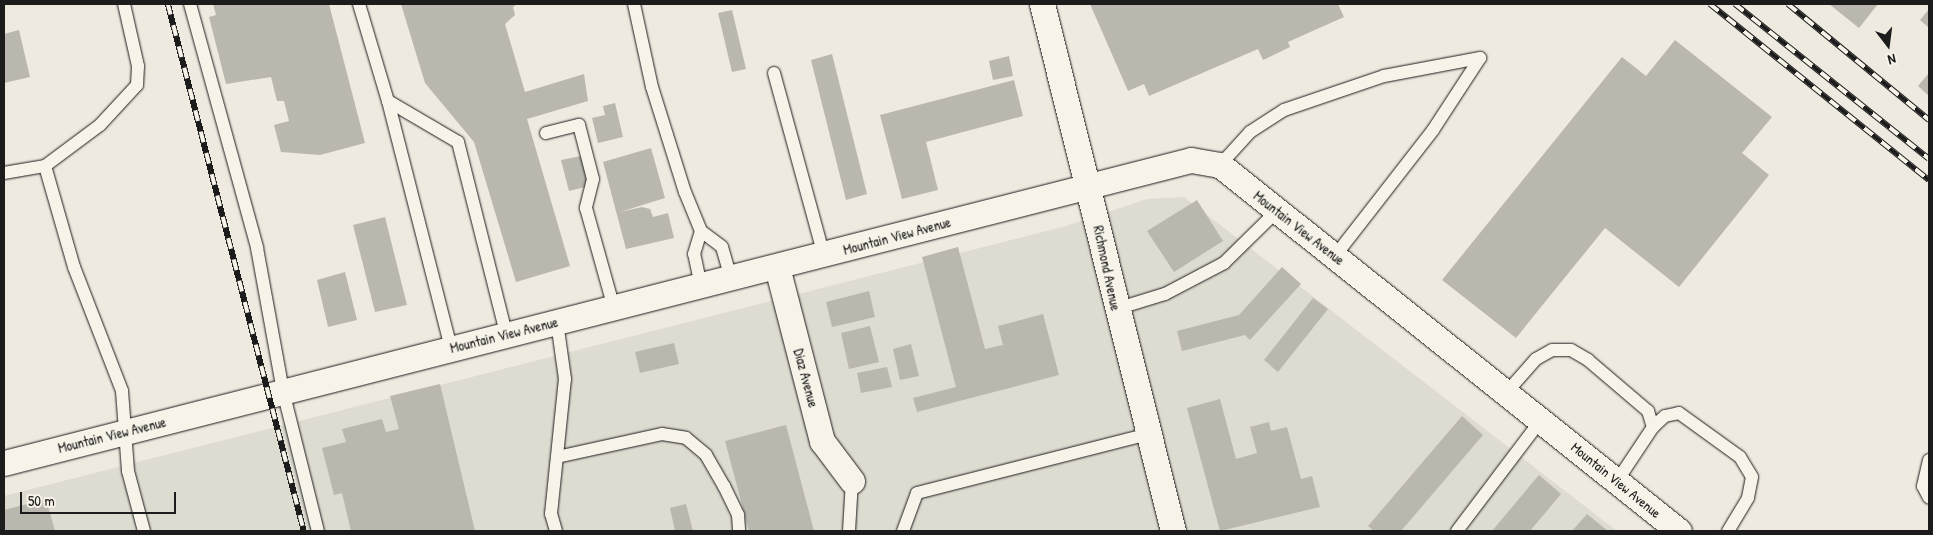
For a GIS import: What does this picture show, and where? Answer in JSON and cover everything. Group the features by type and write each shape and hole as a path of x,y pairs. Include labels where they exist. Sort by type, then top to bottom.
{"street":[{"name":"Richmond Avenue","path":"1042,4 1090,184 1116,309 1173,531"},
{"name":"Mountain View Avenue","path":"4,463 506,333 558,322 824,256 1178,160 1220,165 1679,531"},
{"name":"Diaz Avenue","path":"777,267 822,441 852,482"}],"lane":[{"path":"4,173 45,166 106,120 137,85 138,66 124,4"},
{"path":"190,4 258,248 284,391 318,531"},
{"path":"359,4 388,101 450,348"},
{"path":"634,4 652,86 702,231 722,246 731,279"},
{"path":"1220,165 1250,132 1284,110 1384,76 1480,58 1433,130 1335,256"},
{"path":"774,73 824,256"},
{"path":"388,101 458,142 506,333"},
{"path":"546,133 579,125 593,179 586,208 614,308"},
{"path":"45,166 74,267 122,391 128,431 128,471 144,531"},
{"path":"1116,309 1165,294 1224,263 1277,211"},
{"path":"701,286 694,254 702,231"},
{"path":"556,531 551,514 566,379 558,322"},
{"path":"1506,393 1536,359 1552,350 1571,350 1648,411 1653,427"},
{"path":"1617,481 1653,427 1665,416 1679,413 1740,458 1752,477 1748,498 1728,531"},
{"path":"1457,531 1541,420"},
{"path":"557,457 662,434 686,438 706,455 724,486 738,516 740,531"},
{"path":"903,531 916,493 1148,434"},
{"path":"1929,460 1922,486 1929,498"},
{"path":"849,531 852,482"}],"shaded area":[{"path":"1184,197 1617,531 4,531 4,496 1066,226 1147,199"}],"building":[{"path":"213,4 329,4 365,143 320,155 281,152 274,125 289,121 284,101 277,101 271,77 226,84 209,17 216,15"},
{"path":"401,4 517,4 513,7 515,15 505,24 525,92 584,74 588,101 527,119 570,266 516,282 474,142 425,83"},
{"path":"1090,4 1338,4 1344,17 1288,42 1290,47 1263,60 1258,49 1149,96 1144,84 1128,91"},
{"path":"1829,4 1878,4 1859,28"},
{"path":"1929,9 1929,28 1920,20"},
{"path":"732,10 746,69 732,72 718,13"},
{"path":"19,30 30,77 4,83 4,34"},
{"path":"1675,40 1772,117 1742,153 1769,175 1679,287 1605,228 1516,338 1442,280 1622,57 1646,76"},
{"path":"832,54 867,194 846,200 811,60"},
{"path":"1009,56 1013,76 993,80 989,61"},
{"path":"1929,73 1929,96 1918,86"},
{"path":"1014,80 1023,116 926,142 938,190 902,199 880,115"},
{"path":"615,103 623,137 598,143 592,118 605,115 603,106"},
{"path":"651,148 665,198 620,212 642,207 650,209 653,217 668,213 674,238 626,249 603,162"},
{"path":"581,156 589,186 569,191 561,160"},
{"path":"1197,200 1223,241 1174,272 1147,231"},
{"path":"385,217 407,305 375,312 353,225"},
{"path":"958,247 985,349 1003,345 998,326 1043,314 1059,375 917,412 913,398 956,387 922,257"},
{"path":"1282,267 1301,284 1250,340 1245,335 1182,351 1177,331 1239,315"},
{"path":"345,272 357,320 328,327 317,280"},
{"path":"869,291 875,317 832,327 826,302"},
{"path":"1313,298 1328,309 1278,372 1264,360"},
{"path":"870,326 879,362 849,369 841,333"},
{"path":"674,343 679,364 640,373 635,352"},
{"path":"911,344 919,376 900,380 893,349"},
{"path":"887,367 892,387 861,393 857,373"},
{"path":"440,384 475,531 351,531 342,493 334,495 322,448 346,442 342,429 382,419 386,432 399,429 390,396"},
{"path":"1220,399 1236,459 1257,453 1250,427 1269,422 1271,431 1287,427 1301,479 1312,476 1320,507 1220,531 1187,408"},
{"path":"1462,416 1483,435 1401,531 1374,531 1368,526"},
{"path":"786,425 814,531 749,531 725,441"},
{"path":"1539,475 1561,494 1530,531 1492,531"},
{"path":"46,499 55,531 4,531 4,510"},
{"path":"686,504 693,531 675,531 670,508"},
{"path":"1587,514 1608,531 1572,531"}],"railway":[{"path":"168,4 304,531"},
{"path":"1710,4 1929,180"},
{"path":"1735,4 1929,159"},
{"path":"1788,4 1929,120"}]}
